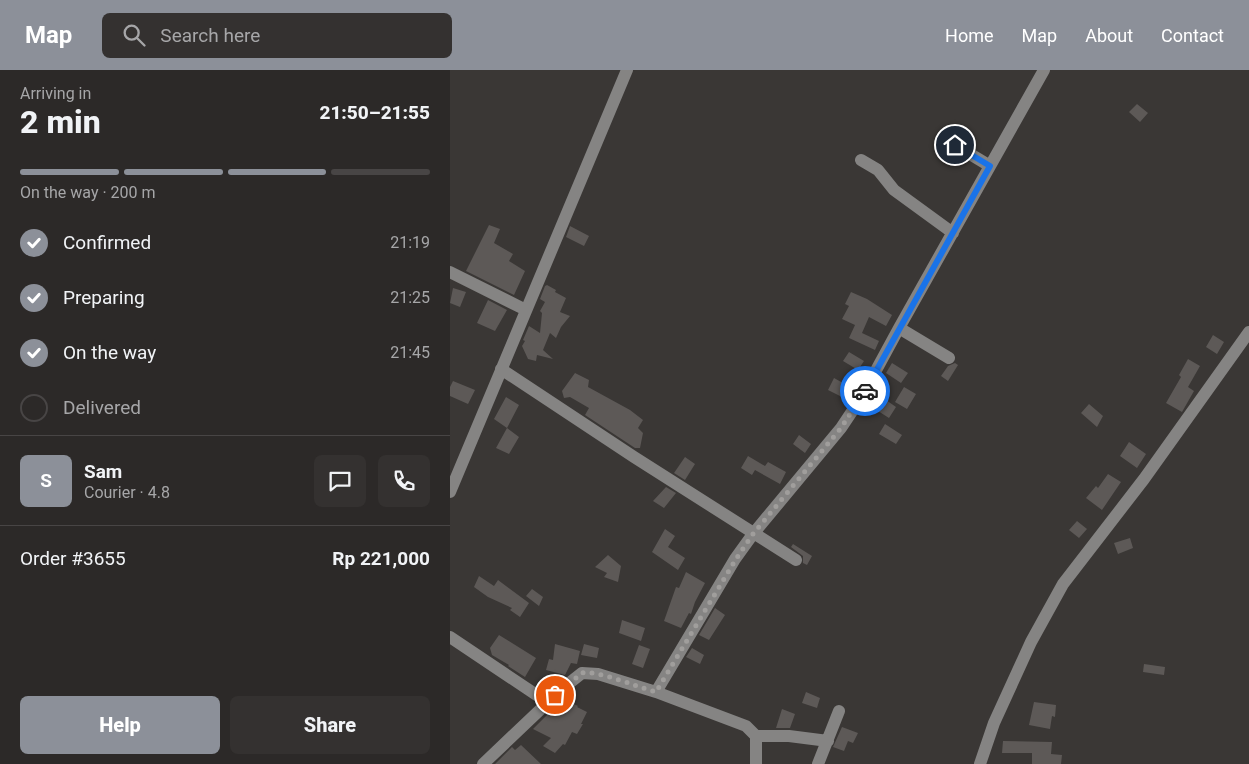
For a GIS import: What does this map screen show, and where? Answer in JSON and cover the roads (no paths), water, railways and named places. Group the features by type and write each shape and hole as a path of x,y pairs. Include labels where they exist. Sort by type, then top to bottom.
{"street":[{"path":"450,492 627,70"},
{"path":"656,692 753,534 841,428 861,398 898,328 1044,70"},
{"path":"955,145 990,166"},
{"path":"861,160 878,170 894,190 953,233"},
{"path":"450,272 526,310"},
{"path":"898,328 949,358"},
{"path":"980,764 994,723 1031,642 1063,584 1144,479 1249,332"},
{"path":"502,369 753,534 796,560"},
{"path":"450,637 547,702"},
{"path":"483,764 562,688 586,672 656,692 746,726 756,736 789,736 828,741"},
{"path":"818,764 839,711"},
{"path":"756,736 756,764"}]}
